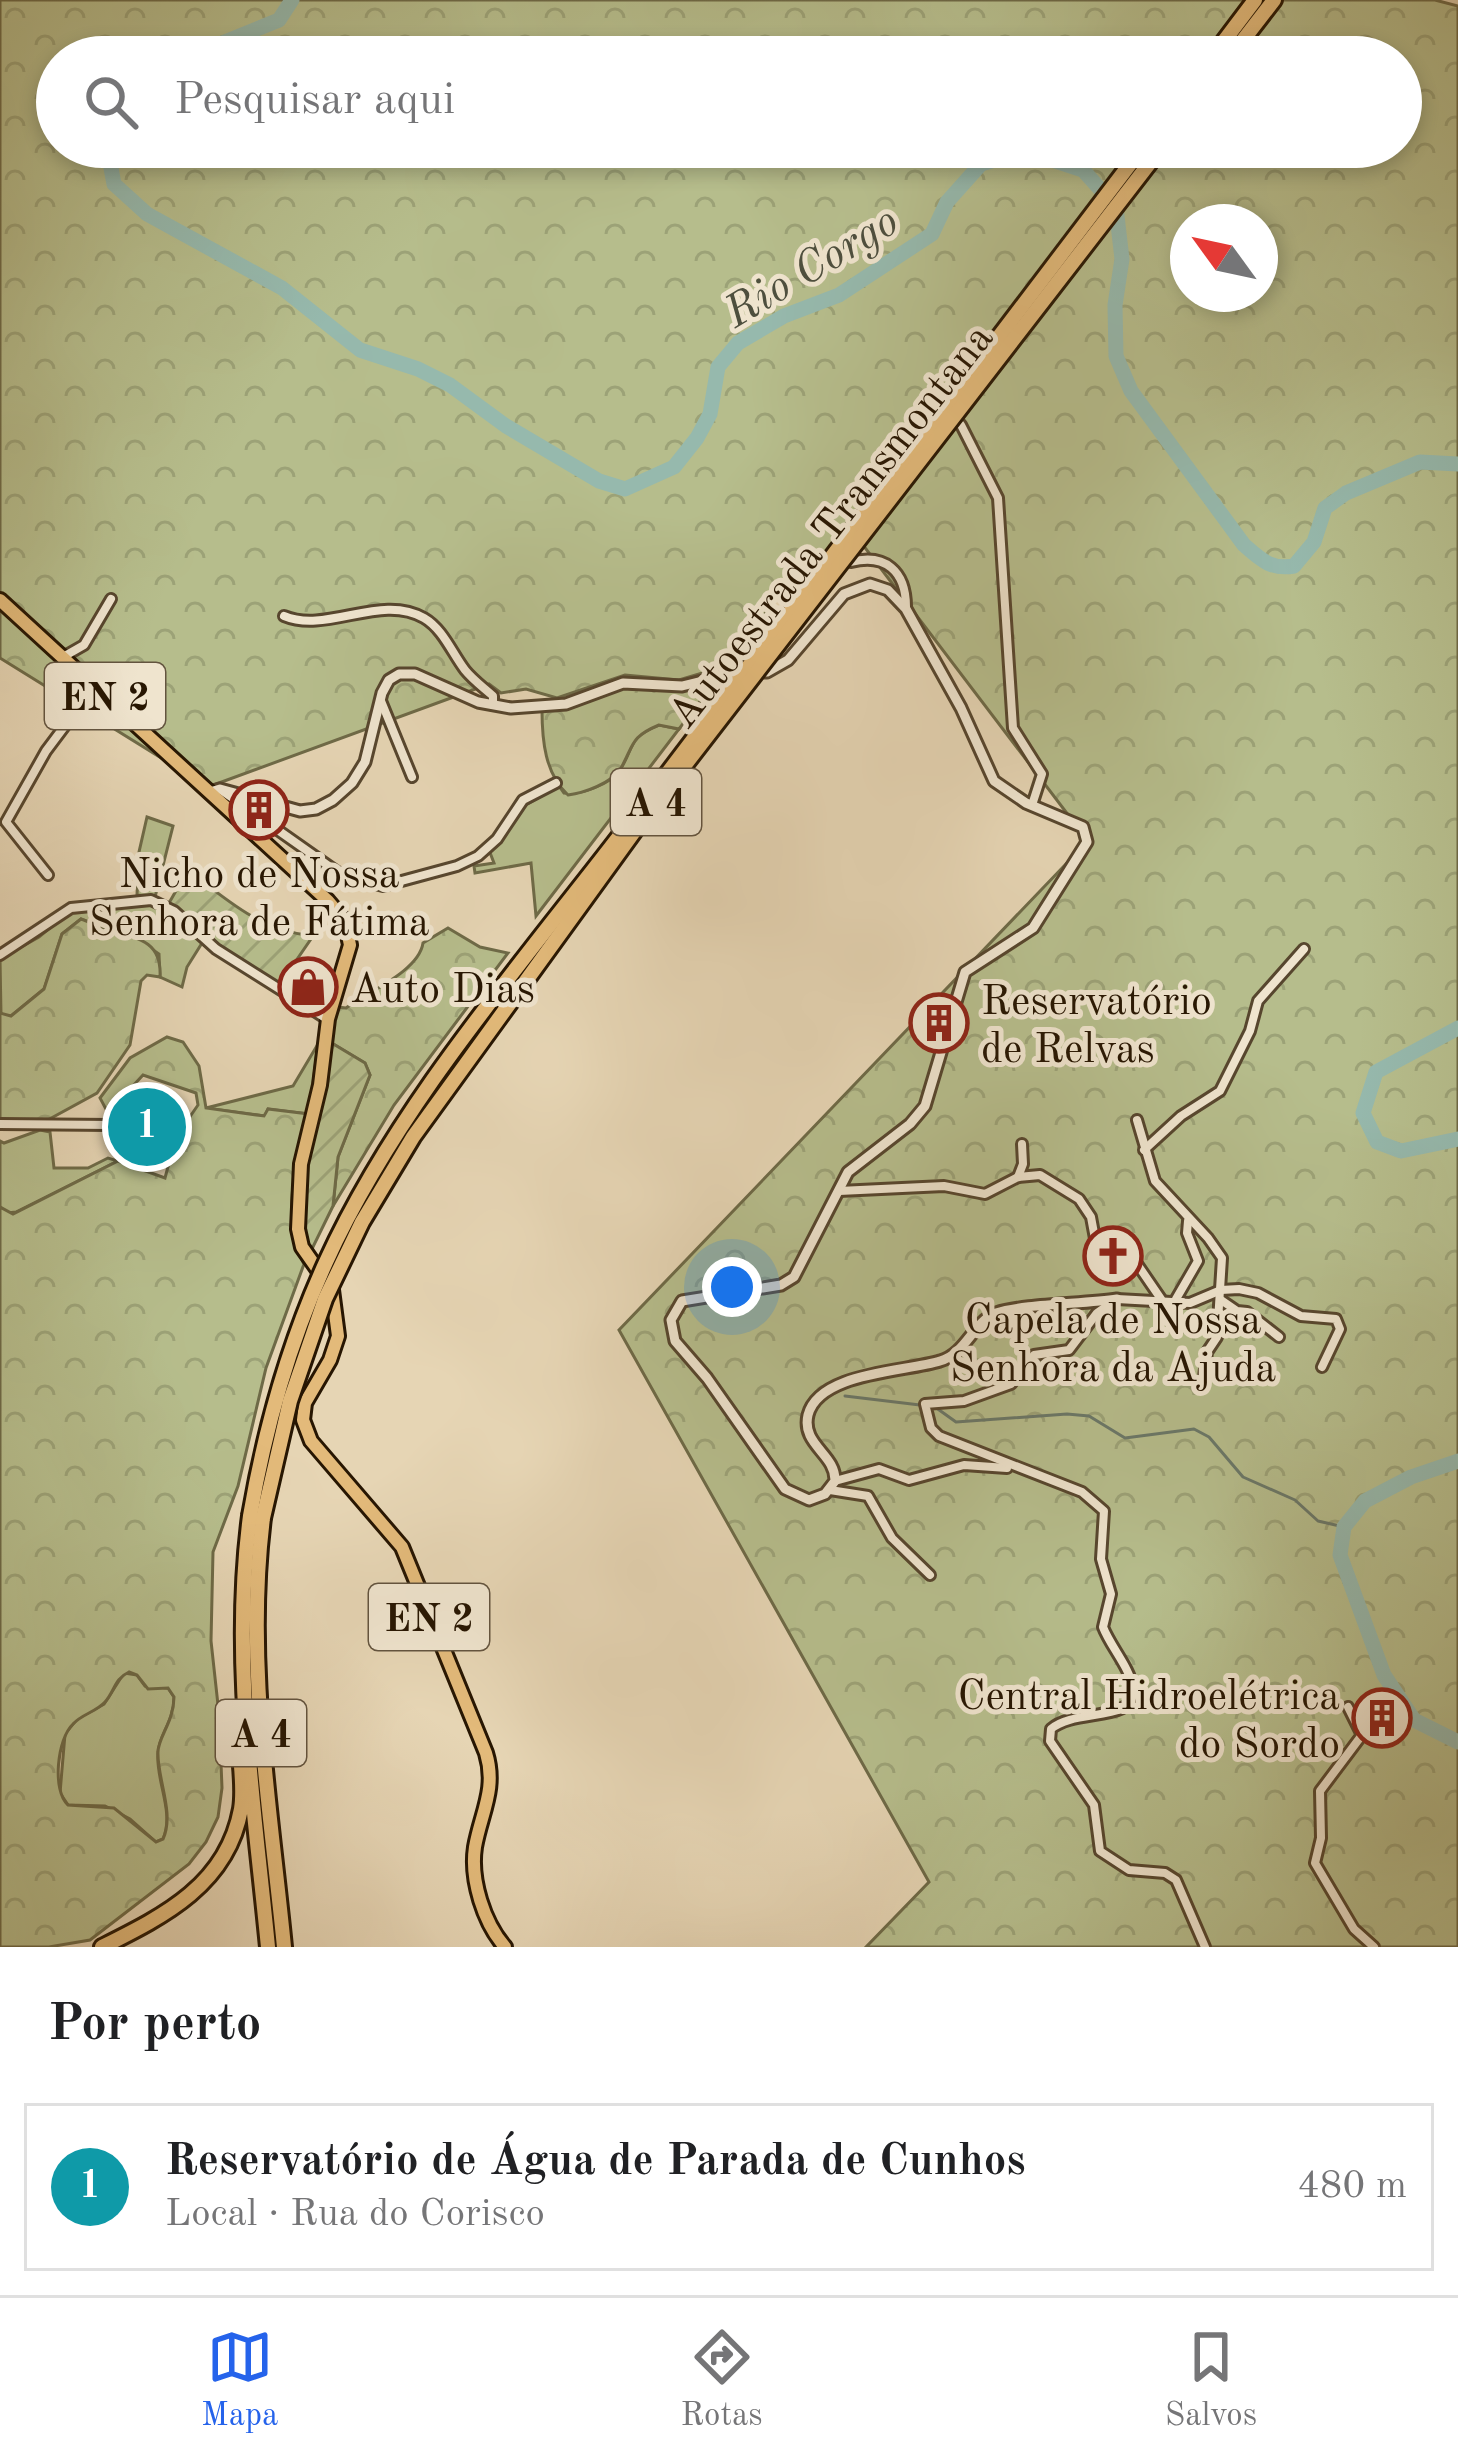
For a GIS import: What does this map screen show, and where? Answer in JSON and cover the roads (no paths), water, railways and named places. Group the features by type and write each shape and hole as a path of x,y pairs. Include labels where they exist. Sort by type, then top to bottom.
{"highway":[{"path":"1228,36 1255,0"},
{"path":"1246,36 1274,0"},
{"name":"Autoestrada Transmontana","path":"284,1947 258,1706 256,1517 278,1393 311,1296 338,1239 404,1128 523,962 1128,168"},
{"name":"Autoestrada Transmontana","path":"268,1947 244,1706 243,1566 325,1299 362,1222 413,1137 644,818 1146,168"},
{"path":"102,1947 190,1899 228,1850 241,1807 238,1723 244,1706"}],"main road":[{"name":"EN 2","path":"0,600 215,790 345,921 349,953 328,1019 320,1085 301,1164 298,1229 302,1247 332,1290 336,1344 305,1403 304,1427 311,1442 402,1547 486,1754 492,1782 475,1858 483,1911 505,1947"}],"street":[{"path":"961,425 999,504 1013,725 1042,774 1032,806"},
{"path":"850,562 872,558 894,568 905,586 906,609"},
{"path":"215,790 293,810 327,804 348,788 365,762 380,698 392,677 406,673 493,706 554,706 617,684 682,686 733,673 773,671 793,655 844,594 863,585 887,590 906,609 961,708 988,774 1032,806 1083,827 1088,837 1084,851 1033,928 965,972 925,1106 910,1124 851,1168 791,1280 781,1286 686,1300 670,1320 675,1341 707,1378 785,1490 808,1500 832,1485 879,1469 907,1480 964,1465 1022,1469"},
{"path":"63,657 84,645 111,599"},
{"path":"284,616 309,620 377,611 420,616 493,696 493,706"},
{"path":"48,875 6,822 46,751 95,686"},
{"path":"380,698 412,777"},
{"path":"215,790 330,868 359,882 385,886 478,856 524,800 556,782"},
{"path":"0,955 71,908 151,900 178,914 216,950 328,1019"},
{"path":"1144,1150 1180,1116 1222,1088 1261,997 1304,949"},
{"path":"1138,1120 1155,1181 1220,1252 1217,1336 1206,1354 1204,1377"},
{"path":"0,1124 111,1125"},
{"path":"1018,1177 1022,1144"},
{"path":"837,1191 944,1186 985,1194 1018,1177 1040,1175 1073,1193 1091,1217 1096,1244 1134,1258 1161,1299"},
{"path":"1174,1300 1198,1263 1187,1233 1188,1219"},
{"path":"832,1485 833,1466 810,1437 808,1415 819,1397 841,1383 944,1360 995,1314 1117,1299 1191,1303 1252,1291 1298,1315 1338,1320 1340,1330 1322,1367"},
{"path":"1220,1294 1237,1312 1247,1312 1279,1337"},
{"path":"1117,1299 1098,1312 1070,1349 1034,1355 1013,1382 968,1400 926,1403 932,1430 939,1436 1087,1495 1105,1513 1101,1559 1112,1594 1103,1629 1133,1689 1130,1701 1119,1712 1075,1716 1055,1725 1049,1735 1051,1745 1094,1805 1100,1851 1131,1870 1165,1873 1176,1880 1205,1947"},
{"path":"832,1485 868,1496 892,1538 930,1574"},
{"path":"1348,1706 1363,1734 1320,1791 1321,1838 1315,1861 1354,1929 1374,1947"}],"waterway":[{"name":"Rio Corgo","path":"240,36 279,20 292,0"},
{"name":"Rio Corgo","path":"111,168 114,184 147,214 282,288 360,350 450,385 506,426 599,481 625,489 674,467 697,438 710,414 718,367 738,343 784,316 839,295 932,234 947,202 977,168"},
{"name":"Rio Corgo","path":"1077,168 1116,207 1122,259 1115,305 1116,356 1131,391 1244,545 1261,559 1279,567 1294,566 1314,542 1325,508 1346,493 1420,462 1458,464"},
{"path":"1458,1028 1376,1072 1363,1113 1377,1142 1401,1151 1458,1139"},
{"path":"845,1396 920,1405"},
{"path":"935,1407 956,1422 1089,1416 1125,1438 1194,1429 1209,1437 1243,1477 1295,1500 1318,1521 1344,1527"},
{"path":"1458,1461 1411,1477 1365,1501 1344,1527 1340,1555 1384,1675 1414,1720 1458,1742"}],"place":[{"name":"Nicho de Nossa Senhora de Fátima","path":"259,810"},
{"name":"Auto Dias","path":"308,987"},
{"name":"Reservatório de Relvas","path":"939,1023"},
{"name":"Reservatório de Água de Parada de Cunhos","path":"147,1127"},
{"name":"Capela de Nossa Senhora da Ajuda","path":"1113,1256"},
{"name":"Central Hidroelétrica do Sordo","path":"1382,1718"}]}
